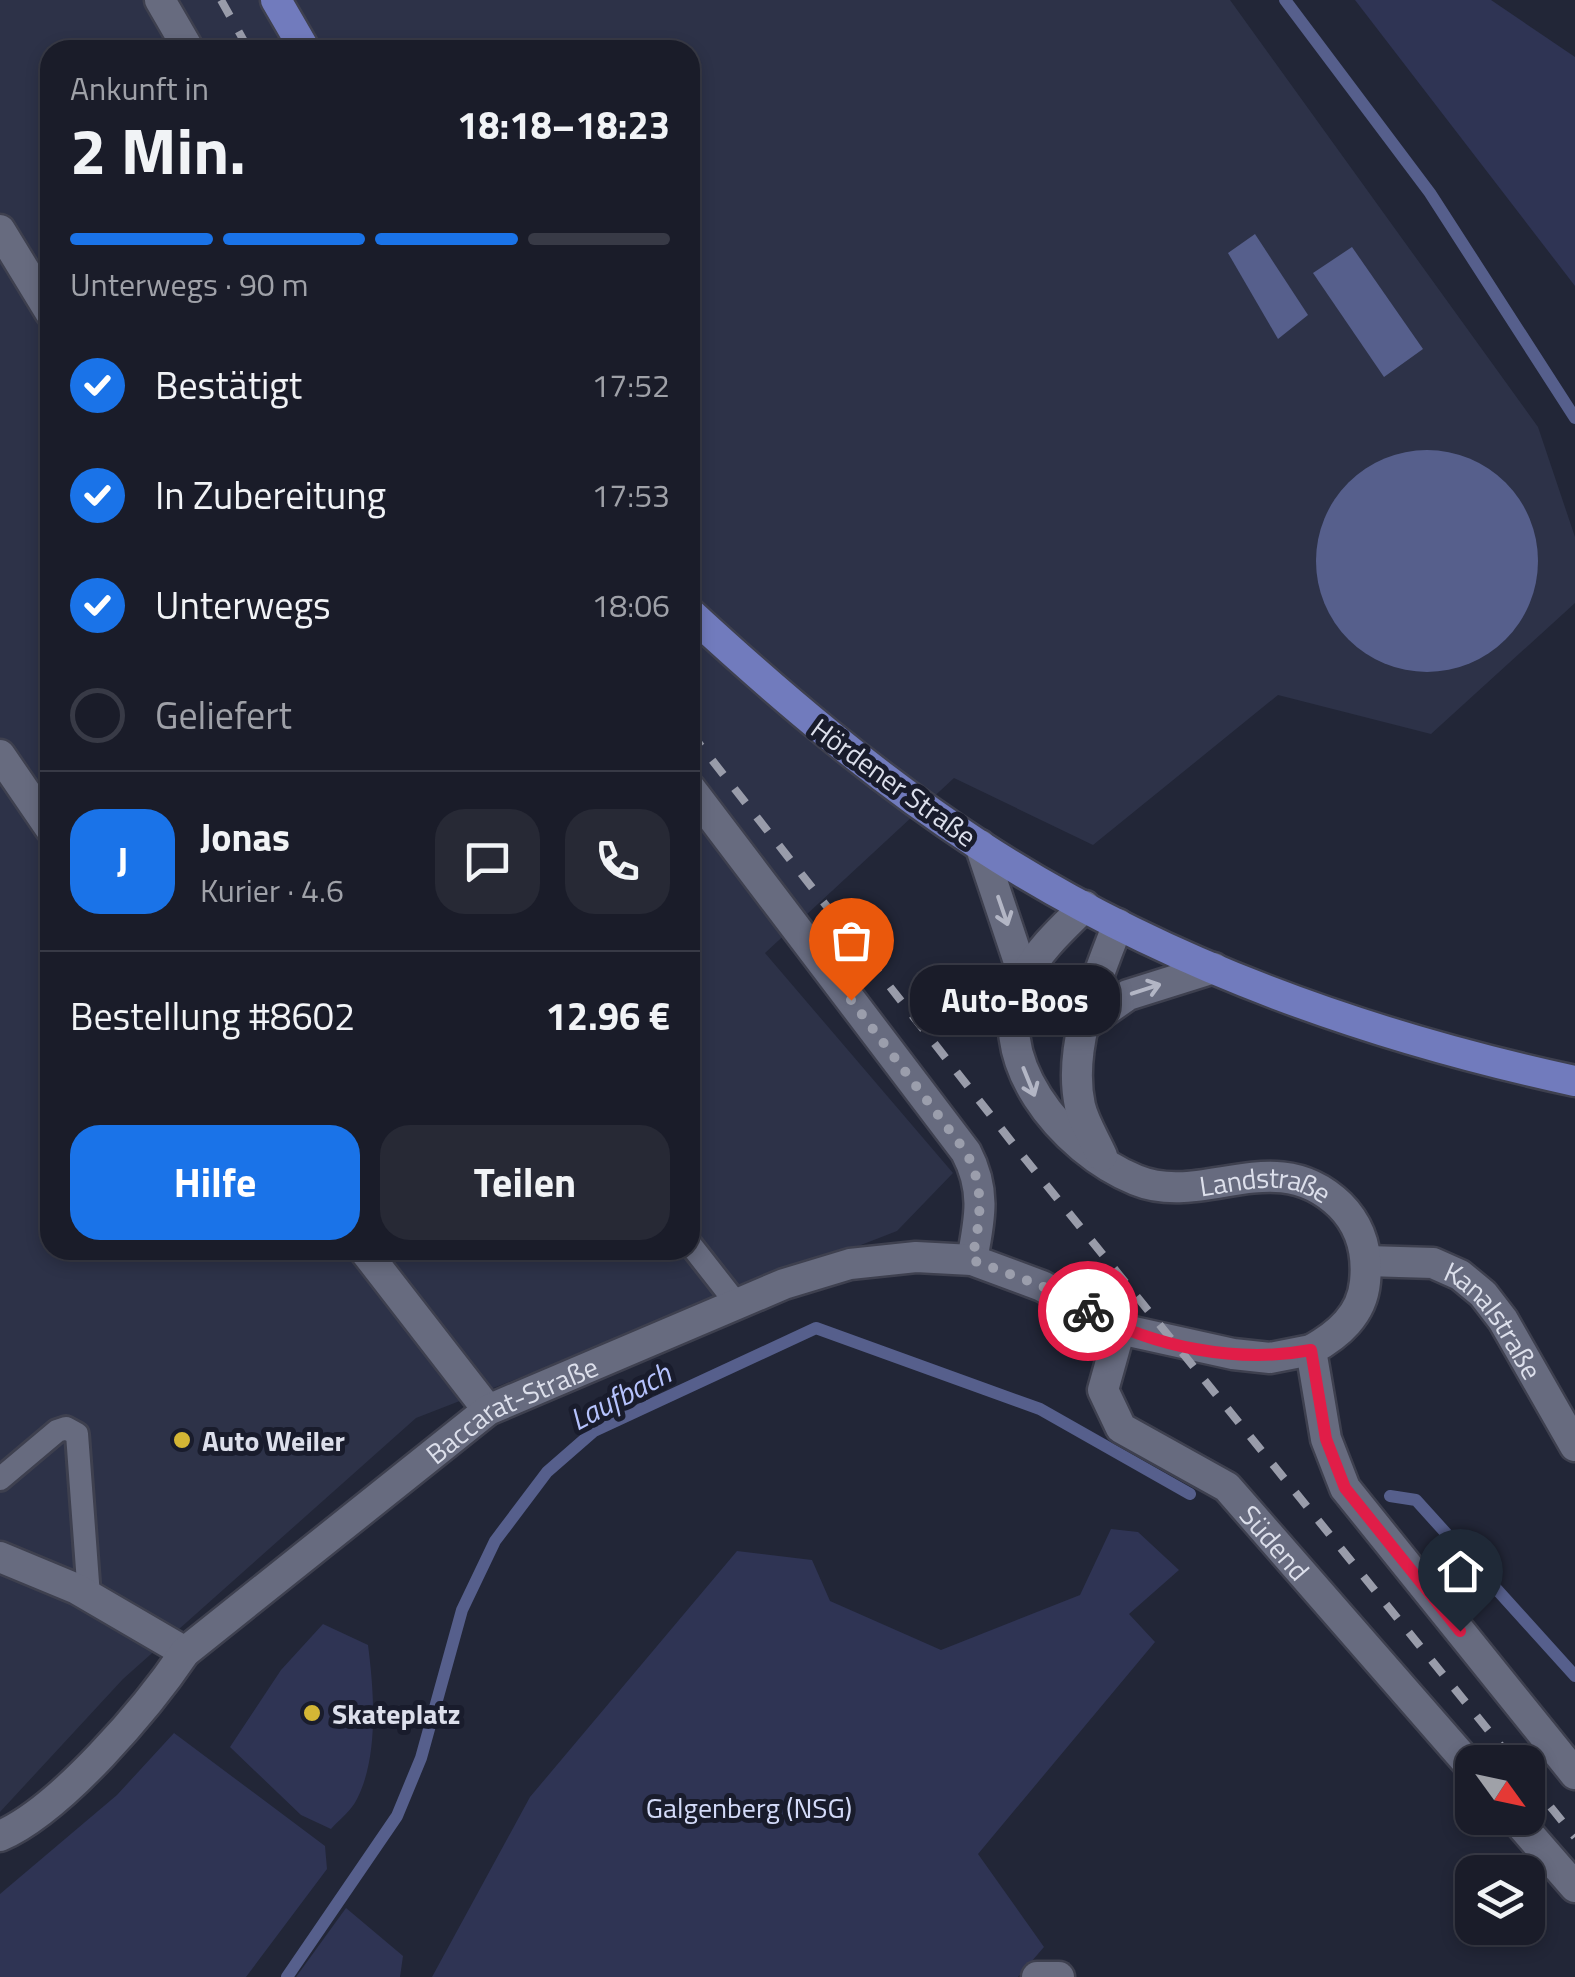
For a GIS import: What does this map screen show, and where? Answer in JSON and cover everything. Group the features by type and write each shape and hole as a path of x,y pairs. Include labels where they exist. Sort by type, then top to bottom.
{"main road":[{"path":"276,0 298,40"},
{"name":"Hördener Straße","path":"700,622 789,704 980,846 1118,924 1214,968 1377,1029 1497,1064 1575,1080"}],"street":[{"path":"160,0 183,40"},
{"path":"0,230 40,296"},
{"path":"0,755 40,813"},
{"path":"700,801 966,1152 978,1174 982,1203 972,1260"},
{"path":"980,846 1024,977"},
{"name":"Landstraße","path":"1086,906 1049,942 1024,977 1014,1018 1018,1054 1035,1097 1065,1131 1105,1164 1138,1182 1170,1187 1249,1177 1296,1179 1315,1186 1351,1216 1368,1261"},
{"path":"1105,1164 1080,1107 1077,1066 1094,986 1118,924"},
{"path":"1085,1025 1128,995 1214,968"},
{"name":"Baccarat-Straße","path":"0,1836 61,1792 156,1696 185,1652 488,1410 738,1304 850,1264 916,1257 972,1260 1042,1286 1120,1329 1233,1354 1270,1358 1311,1350"},
{"path":"372,1260 488,1410"},
{"path":"1368,1261 1364,1290 1352,1317 1336,1337 1311,1350 1326,1439 1345,1488 1575,1774"},
{"name":"Kanalstraße","path":"1368,1261 1434,1263 1460,1275 1482,1294 1503,1320 1575,1446"},
{"name":"Südend","path":"1120,1329 1103,1390 1122,1428 1227,1487 1455,1749"},
{"path":"0,1558 89,1596 185,1652"},
{"path":"1530,1835 1575,1887"},
{"path":"1037,1977 1059,1977"}],"lane":[{"path":"700,1256 738,1304"},
{"path":"0,1479 58,1431 66,1428 77,1434 89,1596"}],"shaded area":[{"path":"0,0 1230,0 1538,427 1575,537 1575,603 1431,734 1278,695 1093,845 954,778 765,953 953,1173 897,1231 416,1418 123,1679 0,1812"},
{"path":"1255,234 1308,315 1278,339 1228,253"},
{"path":"1352,247 1423,349 1384,377 1313,273"},
{"path":"1427,450 1470,458 1506,482 1530,518 1538,561 1530,604 1506,640 1470,664 1427,672 1384,664 1348,640 1324,604 1316,561 1324,518 1348,482 1384,458"}],"green space":[{"path":"1355,0 1491,0 1575,57 1575,286"},
{"name":"Galgenberg (NSG)","path":"1111,1529 1138,1532 1179,1570 1129,1614 1155,1642 978,1854 1044,1947 1018,1977 432,1977 530,1797 737,1551 812,1560 830,1601 941,1650 1080,1595"},
{"name":"Skateplatz","path":"323,1624 368,1645 373,1703 372,1744 364,1782 355,1803 331,1829 301,1815 230,1747 281,1670"},
{"path":"174,1733 325,1846 327,1869 246,1977 0,1977 0,1894 117,1795"},
{"path":"346,1908 403,1956 400,1977 296,1977"}],"waterway":[{"path":"1285,0 1430,193 1575,418"},
{"name":"Laufbach","path":"287,1977 397,1816 421,1758 462,1610 495,1541 547,1472 594,1431 816,1328 1040,1409 1190,1494"},
{"name":"Laufbach","path":"1390,1496 1416,1500 1575,1676"}],"railway":[{"path":"221,0 243,40"},
{"path":"700,745 1018,1150 1500,1745"},
{"path":"1545,1800 1575,1837"}],"way so far":[{"path":"851,1000 966,1152 978,1174 982,1203 972,1260 1042,1286 1088,1311"}],"place":[{"name":"Auto-Boos","path":"851,1000"},
{"name":"Auto Weiler","path":"182,1440"},
{"name":"Skateplatz","path":"312,1713"}],"route":[{"path":"1088,1311 1120,1329 1233,1354 1270,1358 1311,1350 1326,1439 1345,1488 1460,1631"}]}
